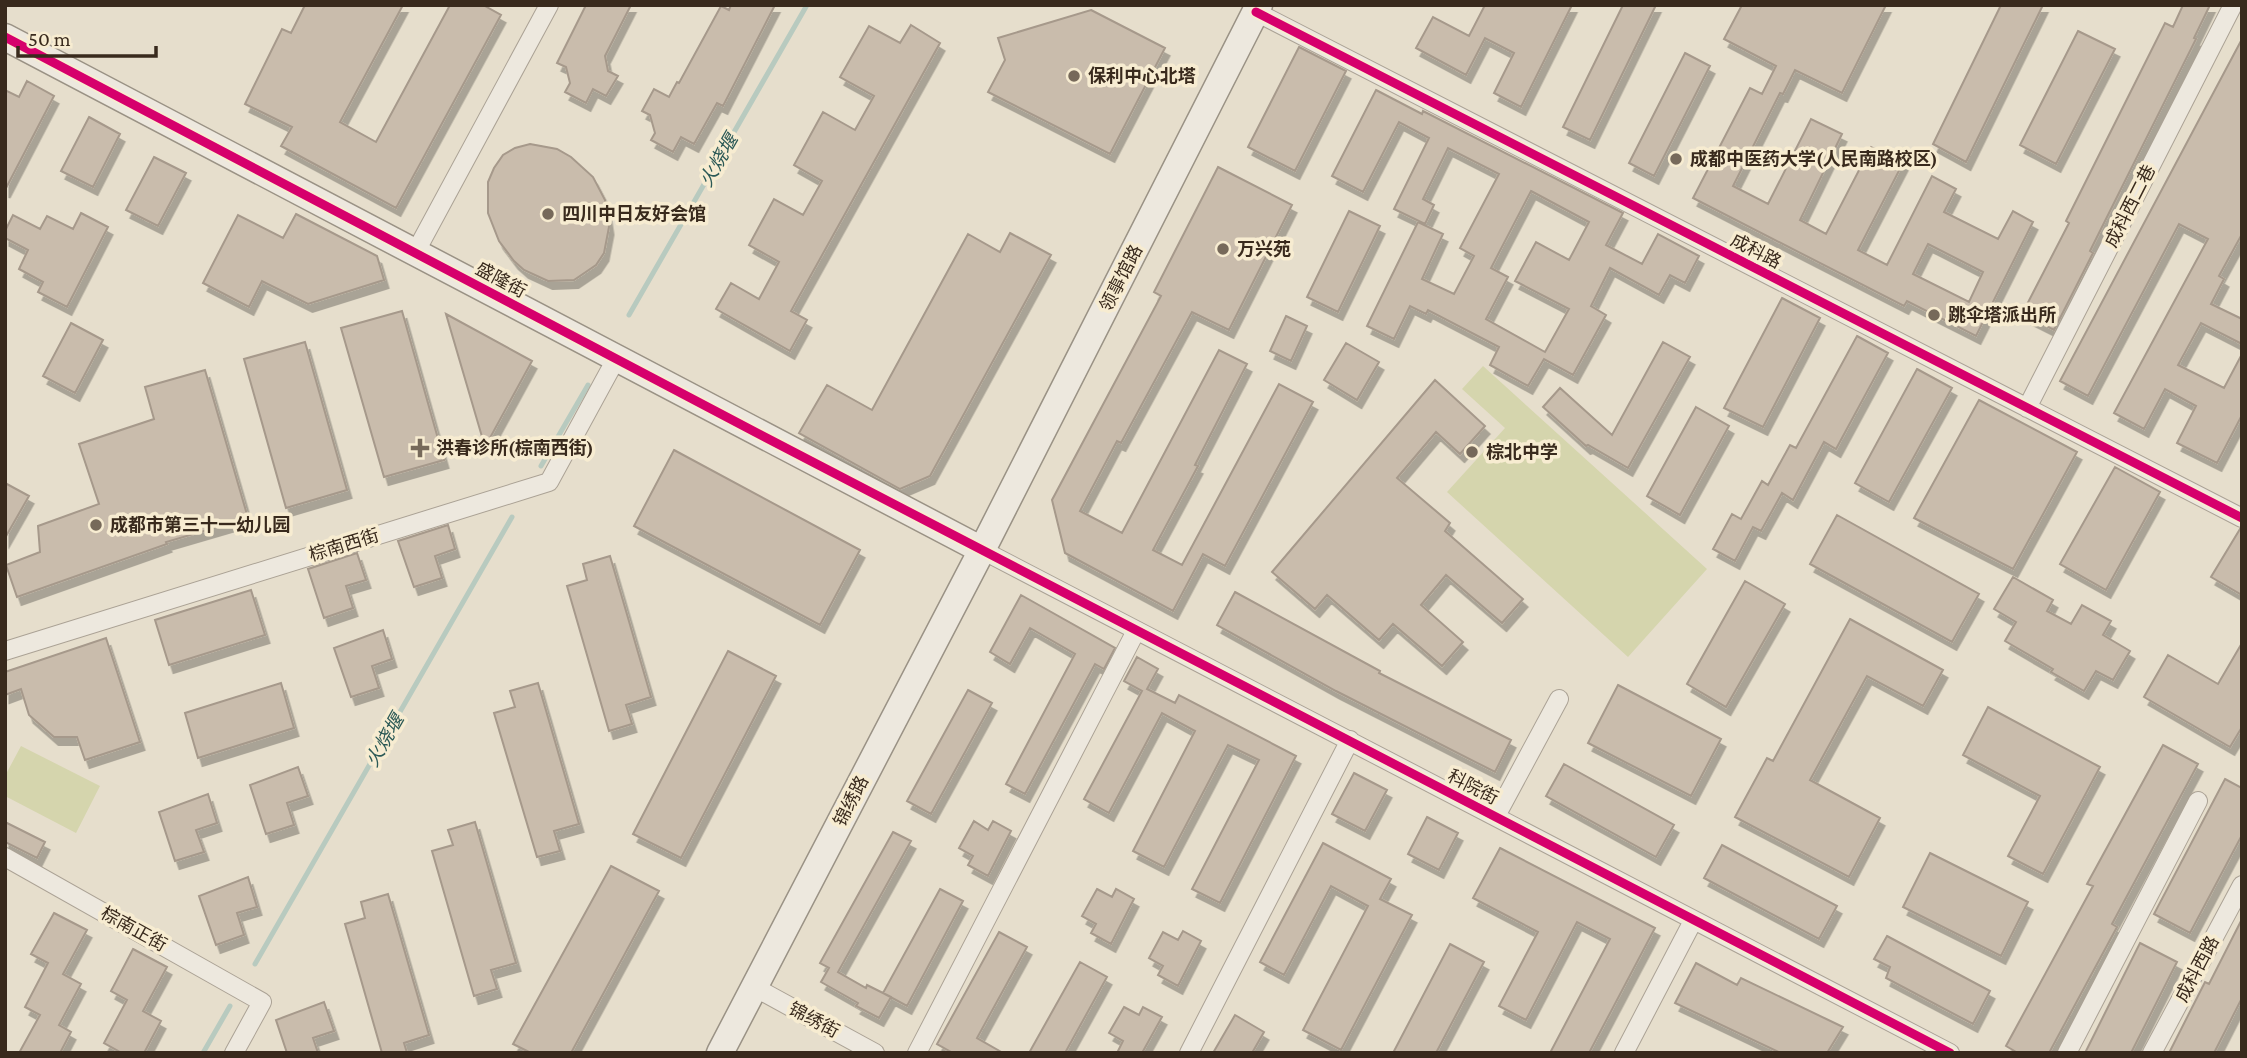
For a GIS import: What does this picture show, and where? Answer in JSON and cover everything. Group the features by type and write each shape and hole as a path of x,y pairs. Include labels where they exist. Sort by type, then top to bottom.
{"main road":[{"name":"领事馆路","path":"982,550 1258,9"},
{"name":"盛隆街","path":"5,37 982,550"},
{"name":"锦绣路","path":"720,1053 982,550"}],"street":[{"path":"415,253 549,5"},
{"name":"成科西二巷","path":"2027,408 2233,5"},
{"name":"成科路","path":"1258,9 2242,518"},
{"name":"棕南西街","path":"5,651 549,482 616,359"},
{"name":"科院街","path":"982,550 1950,1053"},
{"path":"917,1053 1136,631"},
{"path":"1496,816 1559,699"},
{"path":"1189,1053 1350,740"},
{"path":"2067,1053 2198,801"},
{"name":"棕南正街","path":"5,857 262,1002 234,1053"},
{"name":"成科西路","path":"2152,1053 2242,885"},
{"path":"1624,1053 1693,921"},
{"name":"锦绣街","path":"754,987 875,1053"}],"green space":[{"path":"1483,366 1707,569 1628,657 1447,492 1505,428 1462,389"},
{"path":"21,746 100,786 76,833 5,796 5,776"}],"building":[{"path":"305,5 403,5 340,122 376,142 450,5 483,5 501,15 396,208 281,146 292,127 245,104 282,29 291,33"},
{"path":"586,5 631,5 605,56 608,71 618,76 606,96 593,89 586,103 565,92 570,83 566,67 557,63"},
{"path":"731,5 775,5 723,106 717,103 694,144 681,137 673,152 651,140 655,133 650,115 642,111 654,89 669,97 721,6 729,10"},
{"path":"1485,5 1572,5 1521,107 1494,93 1514,53 1485,38 1466,75 1416,48 1433,17 1469,36"},
{"path":"1623,5 1656,5 1590,140 1563,127"},
{"path":"1742,5 1886,5 1842,93 1795,70 1783,94 1780,93 1733,186 1768,204 1811,119 1842,134 1800,220 1826,234 1871,147 1903,163 1858,250 1887,265 1932,176 1956,189 1944,212 1998,239 2013,211 2033,222 1976,336 1907,301 1904,306 1693,198 1750,88 1762,94 1776,66 1724,39","holes":["1928,244 1983,272 1969,302 1913,274"]},
{"path":"2001,5 2043,5 1966,162 1933,144"},
{"path":"2183,5 2210,5 2054,330 2022,314 2165,23 2173,27"},
{"name":"保利中心北塔","path":"1091,10 1165,48 1110,154 988,92 1005,60 998,38"},
{"path":"911,25 940,43 791,311 807,320 790,351 716,309 731,283 759,299 779,262 749,245 774,199 803,215 822,181 794,165 823,112 855,130 874,96 840,77 869,26 900,43"},
{"path":"2078,31 2115,49 2056,164 2020,145"},
{"path":"2242,39 2242,234 2219,276 2224,279 2211,304 2242,319 2242,344 2201,323 2178,365 2224,388 2242,354 2242,415 2217,463 2177,443 2196,406 2165,389 2144,429 2114,413 2208,239 2179,224 2088,396 2060,381"},
{"path":"1299,47 1346,71 1295,171 1248,147"},
{"path":"1685,53 1710,66 1654,176 1629,163"},
{"path":"27,81 54,96 5,190 5,90 19,97"},
{"path":"1376,90 1422,114 1423,111 1623,213 1606,245 1642,264 1658,234 1699,256 1685,283 1670,275 1659,295 1610,268 1591,306 1606,315 1573,375 1544,359 1528,386 1490,365 1499,347 1428,310 1426,314 1410,306 1394,339 1367,326 1418,222 1443,234 1422,279 1454,294 1474,256 1460,248 1499,174 1448,148 1423,199 1434,205 1425,224 1394,209 1429,138 1399,122 1363,192 1332,176","holes":["1531,191 1589,222 1569,260 1536,242 1515,281 1569,309 1545,352 1486,319 1508,277 1491,268"]},
{"path":"89,117 120,134 93,187 61,171"},
{"name":"四川中日友好会馆","path":"530,144 557,149 571,157 593,177 605,200 609,227 604,253 596,265 574,280 548,281 524,270 499,241 488,213 488,182 494,168 503,155"},
{"path":"154,157 186,173 158,226 126,210"},
{"path":"1218,167 1292,205 1229,330 1192,312 1121,443 1117,441 1080,511 1122,533 1219,350 1247,364 1195,465 1198,466 1153,550 1182,565 1279,384 1313,402 1225,566 1203,554 1173,611 1065,553 1052,500 1161,296 1154,292"},
{"path":"1349,211 1380,226 1338,312 1307,297"},
{"path":"81,213 108,227 67,307 38,292 43,282 19,269 28,250 5,238 5,231 13,215 40,229 47,216 73,229"},
{"path":"296,214 377,256 384,280 308,304 262,281 249,307 203,283 238,215 283,238"},
{"path":"1010,233 1051,255 930,476 900,489 799,433 827,385 872,410 968,234 1000,252"},
{"path":"1782,298 1820,318 1763,427 1724,408"},
{"path":"402,311 444,460 384,477 341,328"},
{"path":"446,314 532,361 485,447"},
{"path":"1286,316 1307,326 1291,361 1270,351"},
{"path":"71,323 103,340 75,393 43,376"},
{"path":"1857,336 1888,353 1836,449 1824,442 1793,500 1782,493 1761,531 1753,527 1735,561 1713,549 1732,514 1741,519 1762,481 1768,485 1790,445 1796,448"},
{"path":"305,342 347,490 286,508 244,359"},
{"path":"1663,342 1690,357 1628,468 1586,446 1543,407 1560,388 1612,435"},
{"path":"1346,343 1379,362 1357,400 1324,380"},
{"path":"1917,369 1952,388 1889,502 1855,483"},
{"path":"205,370 248,518 166,542 167,544 17,597 6,565 40,552 38,526 99,504 79,444 154,419 145,387"},
{"path":"1435,380 1485,426 1460,454 1436,432 1397,478 1450,523 1445,531 1523,599 1502,623 1446,575 1421,605 1463,642 1442,666 1393,624 1379,640 1327,595 1315,609 1272,572"},
{"path":"1979,400 2077,452 2013,569 1914,518"},
{"path":"1696,407 1729,426 1680,515 1647,496"},
{"path":"674,450 860,550 820,625 634,526"},
{"path":"2115,467 2160,492 2106,590 2060,564"},
{"path":"5,483 29,496 5,538"},
{"path":"1837,515 1979,594 1952,642 1810,564"},
{"path":"448,525 455,549 435,556 442,578 414,587 398,541"},
{"path":"2242,529 2242,595 2211,577"},
{"path":"357,553 366,580 346,586 353,608 324,618 308,569"},
{"path":"610,556 651,697 626,705 632,724 609,731 567,586 587,580 583,564"},
{"path":"2013,577 2053,600 2047,611 2071,624 2082,605 2111,621 2103,635 2130,651 2113,680 2096,671 2084,691 2005,641 2016,622 1994,609"},
{"path":"1745,581 1785,604 1726,707 1687,684"},
{"path":"251,590 265,635 169,665 155,620"},
{"path":"1235,592 1380,671 1379,673 1511,740 1495,772 1336,691 1217,625"},
{"path":"1021,595 1115,648 1104,669 1095,664 1025,794 1006,784 1075,654 1030,628 1010,664 990,652"},
{"path":"1850,619 1943,670 1923,706 1867,676 1810,780 1880,818 1849,877 1735,817 1767,758 1773,761"},
{"path":"383,630 392,659 372,666 379,688 351,697 334,648"},
{"path":"106,638 140,742 85,760 77,737 54,737 29,715 21,689 5,695 5,672"},
{"path":"2242,643 2242,727 2230,747 2144,697 2168,655 2218,684"},
{"path":"728,651 776,676 681,858 633,834"},
{"path":"1137,657 1158,669 1147,689 1175,703 1179,695 1296,756 1220,903 1192,889 1259,760 1228,745 1164,867 1133,851 1195,731 1162,713 1109,813 1084,799 1142,691 1124,681"},
{"path":"281,683 294,728 198,758 185,713"},
{"path":"538,683 579,824 554,831 560,851 537,857 494,713 515,707 510,691"},
{"path":"1618,685 1721,739 1691,796 1588,743"},
{"path":"968,690 992,703 931,814 907,801"},
{"path":"1988,707 2100,767 2043,874 2008,856 2040,796 1963,755"},
{"path":"2163,745 2198,764 2112,924 2117,927 2049,1053 2018,1053 2006,1046 2093,886 2087,884"},
{"path":"1564,764 1674,825 1656,857 1546,796"},
{"path":"298,767 308,796 287,803 294,825 266,834 250,785"},
{"path":"1354,773 1387,790 1365,831 1332,814"},
{"path":"2225,779 2242,788 2242,835 2190,933 2154,914"},
{"path":"208,794 217,823 196,830 204,852 175,861 159,812"},
{"path":"1427,817 1458,833 1439,870 1408,854"},
{"path":"974,821 988,830 993,821 1011,831 988,876 968,865 973,856 959,848"},
{"path":"5,822 45,842 37,858 5,842"},
{"path":"475,822 516,963 491,970 497,989 474,996 432,851 453,845 448,830"},
{"path":"893,832 911,841 838,972 866,988 867,985 891,997 879,1018 821,982 829,968 820,963"},
{"path":"1323,843 1391,879 1380,899 1412,915 1341,1050 1303,1030 1368,906 1331,886 1284,975 1260,962"},
{"path":"1722,845 1837,906 1819,939 1704,878"},
{"path":"1500,848 1655,928 1589,1053 1550,1053 1610,939 1577,922 1526,1020 1499,1006 1538,932 1473,898"},
{"path":"1930,853 2028,902 2001,956 1903,907"},
{"path":"611,866 659,891 571,1053 531,1053 513,1044"},
{"path":"248,877 257,907 237,913 244,935 216,945 199,896"},
{"path":"940,889 963,901 907,1006 883,993"},
{"path":"1097,889 1112,897 1116,889 1134,899 1111,944 1091,933 1096,924 1082,916"},
{"path":"388,894 429,1035 404,1043 407,1053 382,1053 345,924 365,918 361,902"},
{"path":"54,913 87,930 63,974 81,984 59,1025 71,1032 60,1053 19,1053 40,1015 25,1007 48,963 31,954"},
{"path":"2242,919 2242,998 2214,1053 2169,1053 2205,982 2209,984"},
{"path":"1183,931 1201,941 1178,986 1158,975 1163,966 1149,958 1163,932 1178,940"},
{"path":"999,932 1027,947 977,1038 1003,1053 953,1053 937,1044"},
{"path":"1887,936 1990,991 1973,1024 1886,978 1890,967 1874,959"},
{"path":"2140,943 2177,962 2131,1053 2085,1053"},
{"path":"1450,944 1484,962 1436,1053 1393,1053"},
{"path":"133,949 167,967 143,1011 161,1021 144,1053 122,1053 104,1043 127,1000 111,991"},
{"path":"1080,962 1107,977 1065,1053 1029,1053"},
{"path":"1696,963 1737,985 1741,978 1843,1027 1827,1053 1781,1053 1675,1003"},
{"path":"324,1002 334,1031 313,1038 318,1053 287,1053 276,1020"},
{"path":"1124,1007 1139,1015 1143,1007 1162,1017 1142,1053 1117,1053 1123,1041 1109,1033"},
{"path":"1235,1015 1264,1032 1252,1053 1213,1053"}],"waterway":[{"name":"火烧堰","path":"629,315 807,5"},
{"name":"火烧堰","path":"541,466 588,385"},
{"name":"火烧堰","path":"255,964 512,517"},
{"name":"火烧堰","path":"203,1053 230,1006"}],"cycle path":[{"path":"1256,12 2242,518"},
{"path":"5,37 757,433 1950,1053"}],"place":[{"name":"保利中心北塔","path":"1074,76"},
{"name":"成都中医药大学(人民南路校区)","path":"1676,159"},
{"name":"四川中日友好会馆","path":"548,214"},
{"name":"万兴苑","path":"1223,249"},
{"name":"跳伞塔派出所","path":"1934,315"},
{"name":"洪春诊所(棕南西街)","path":"420,448"},
{"name":"棕北中学","path":"1472,452"},
{"name":"成都市第三十一幼儿园","path":"96,525"}]}
